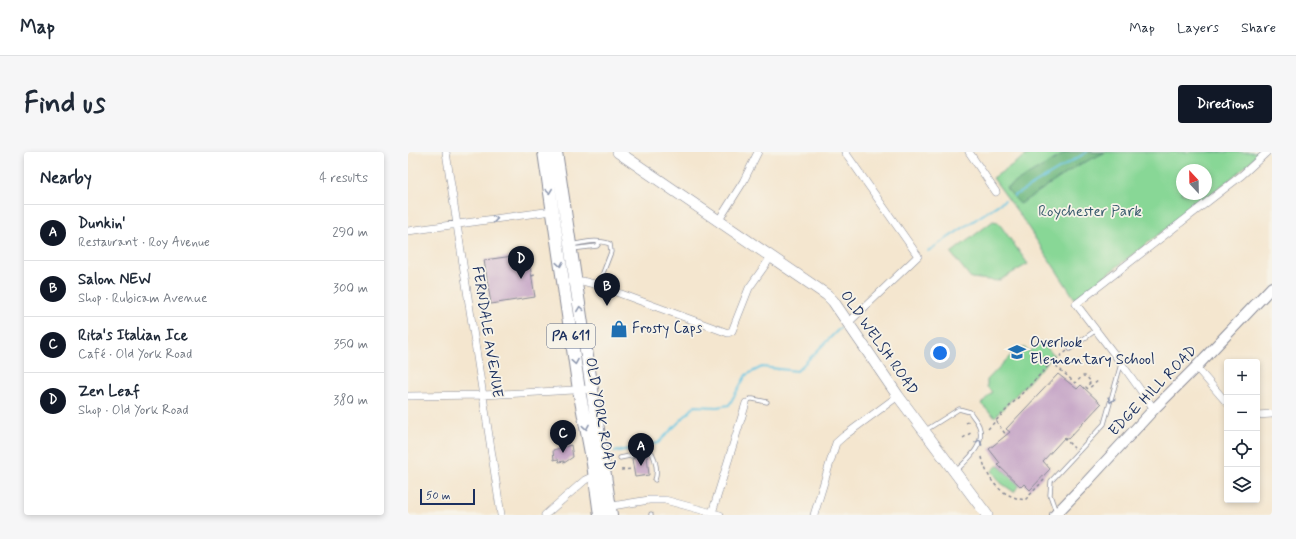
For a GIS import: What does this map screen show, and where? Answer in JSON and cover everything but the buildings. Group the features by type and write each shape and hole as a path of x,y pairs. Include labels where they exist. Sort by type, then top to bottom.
{"highway":[{"name":"OLD YORK ROAD","path":"544,152 579,390 594,476 605,511"},
{"name":"OLD YORK ROAD","path":"556,152 592,389 605,511"}],"main road":[{"name":"OLD WELSH ROAD","path":"622,153 827,295 833,301 898,396 987,515"},
{"name":"EDGE HILL ROAD","path":"1056,514 1154,409 1272,287"}],"street":[{"name":"FERNDALE AVENUE","path":"446,152 501,515"},
{"path":"719,220 743,182 758,152"},
{"path":"845,152 918,256 848,323"},
{"path":"970,152 996,192"},
{"path":"1154,409 1076,304 1242,175 1267,152"},
{"path":"408,231 552,211"},
{"path":"563,282 582,281 728,333 732,331 749,288 771,257"},
{"path":"1196,367 1224,400"},
{"path":"408,396 483,395 592,389"},
{"path":"814,515 836,443 898,396"},
{"path":"712,513 746,403"},
{"path":"1260,415 1272,414"},
{"path":"545,515 585,480 594,476"},
{"path":"605,511 649,500 665,500 720,515"}],"lane":[{"path":"570,247 597,246 600,242 610,244 611,252 598,286"},
{"path":"1070,349 1096,330"},
{"path":"1056,514 1050,494 1051,481 1104,424 1121,363"},
{"path":"746,403 753,399 768,402"},
{"path":"925,431 959,409 970,412 978,425 981,437 974,453 955,472"},
{"path":"620,458 649,452 652,454 655,461 657,475 655,480"}],"path":[{"path":"532,276 537,274"},
{"path":"988,429 1052,362 1070,349"},
{"path":"1052,362 1075,383 1083,376 1086,376 1091,382 1086,386 1088,389 1098,380"},
{"path":"966,423 970,420"},
{"path":"996,421 1006,435"},
{"path":"963,438 972,432"},
{"path":"1064,438 1074,448"},
{"path":"982,457 984,469 994,484 1004,493 1016,499 1025,500 1044,480"},
{"path":"622,470 632,469"}],"green space":[{"name":"Roychester Park","path":"1031,152 1260,152 1238,173 1212,193 1212,164 1176,164 1176,200 1203,200 1075,299 1020,215 993,178"},
{"path":"1067,152 1106,152 1079,165 1020,204 1006,188"},
{"path":"993,221 998,222 1028,264 998,281 971,278 951,253"},
{"path":"1040,341 1054,355 995,417 981,404 992,392 987,387 987,380 1017,349 1025,348 1029,352"},
{"path":"998,465 1019,485 1014,492 1001,483 992,471"}],"waterway":[{"path":"1014,196 1087,152"},
{"path":"928,251 1005,200"},
{"path":"614,452 658,443 695,406 717,407 729,405 746,375 762,367 797,371 840,328"}],"place":[{"name":"Zen Leaf","path":"521,279"},
{"name":"Salon NEW","path":"607,306"},
{"name":"Frosty Caps","path":"619,329"},
{"name":"Overlook Elementary School","path":"1017,352"},
{"name":"Rita's Italian Ice","path":"563,453"},
{"name":"Dunkin'","path":"641,466"}]}
